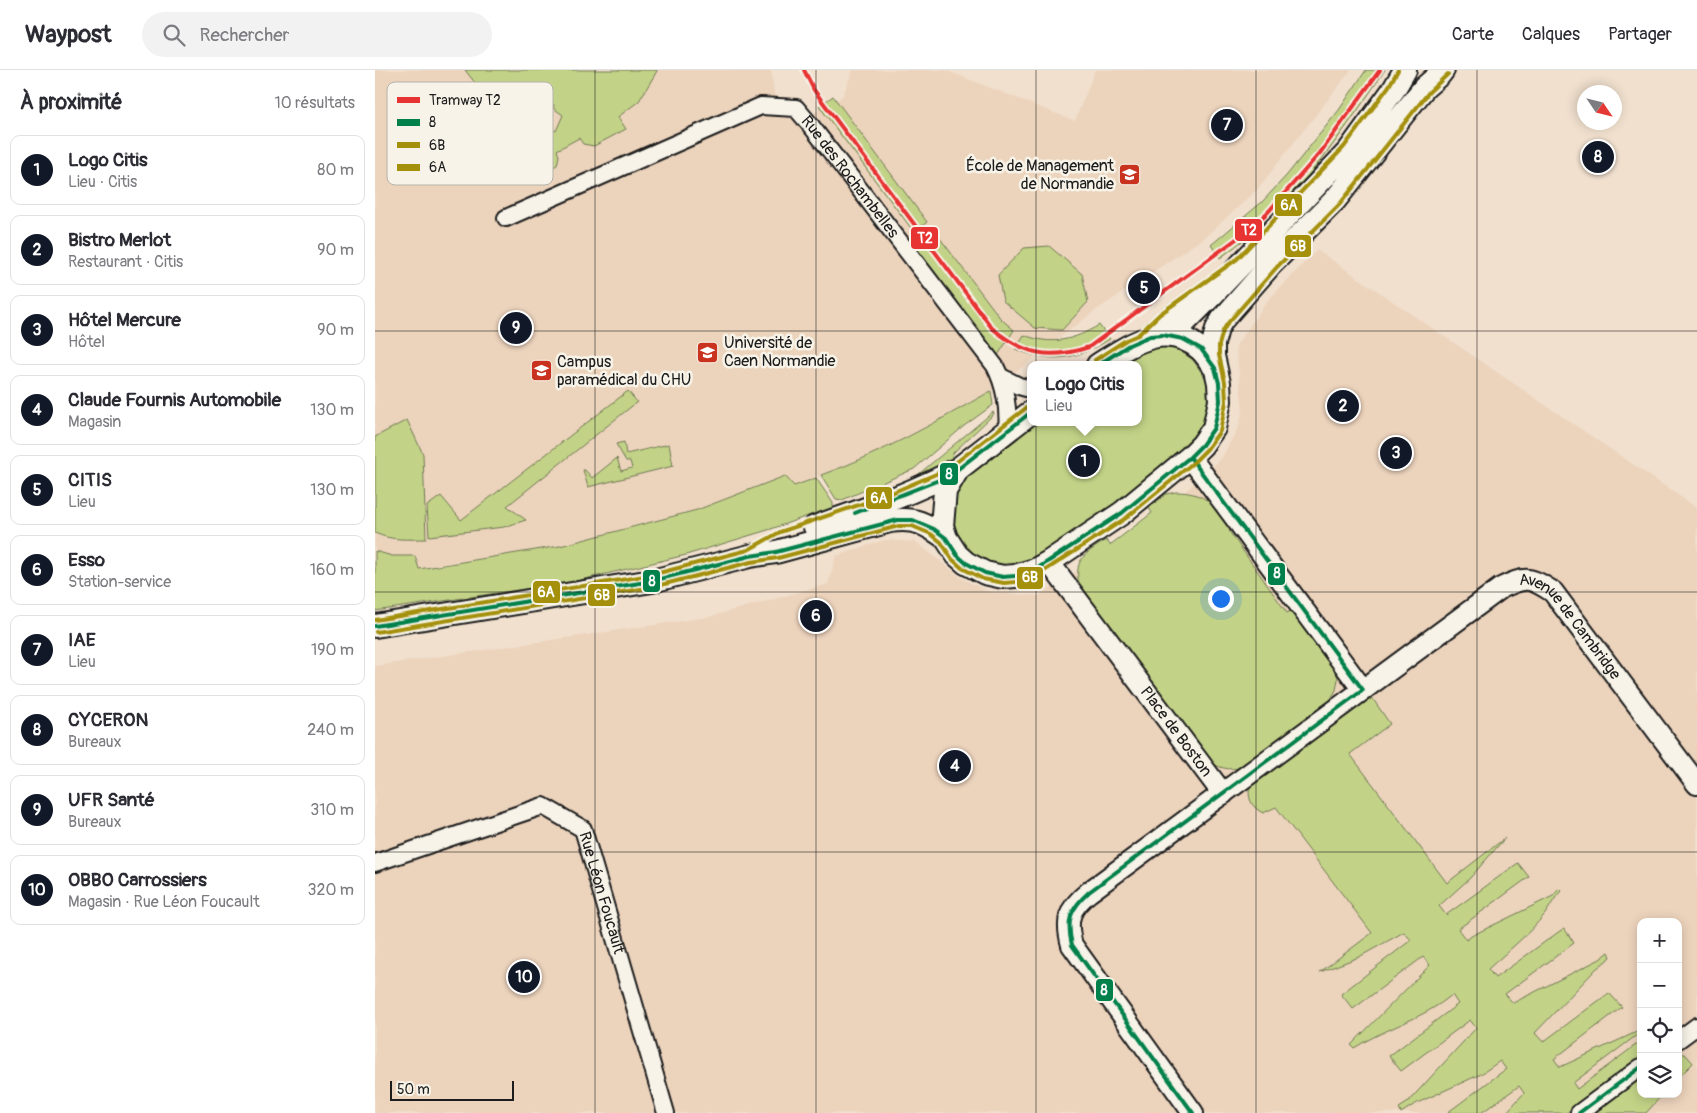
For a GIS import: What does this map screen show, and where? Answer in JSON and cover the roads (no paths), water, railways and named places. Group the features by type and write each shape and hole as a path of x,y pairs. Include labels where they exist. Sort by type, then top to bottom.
{"main road":[{"path":"1163,335 1184,323 1349,151 1389,96 1405,70"},
{"path":"958,470 945,492 942,526 946,538 957,555 985,573 1015,576 1035,570 1049,562 1121,512 1190,457 1202,445 1214,428 1218,414 1220,392 1213,344 1217,329 1229,311 1271,262 1335,200 1426,79 1440,74 1443,70"},
{"path":"1105,361 1141,340 1150,336 1163,335 1183,339 1201,349 1215,368"},
{"path":"750,556 783,538 884,503 939,480 958,470 1027,415"},
{"path":"375,626 652,581 750,556 776,552 898,520 919,522 946,538"}],"street":[{"name":"Rue des Rochambelles","path":"506,218 761,106 796,108 818,134 1001,377 1008,418 1007,430"},
{"path":"1141,340 1164,319 1241,264"},
{"path":"1001,377 1027,388"},
{"path":"1190,457 1363,690"},
{"name":"Place de Boston","path":"1049,562 1223,794 1363,690"},
{"name":"Avenue de Cambridge","path":"1363,690 1501,588 1519,580 1537,582 1553,592 1697,784"},
{"path":"1193,1113 1072,945 1068,925 1069,916 1074,906 1081,899 1223,794"},
{"name":"Rue Léon Foucault","path":"375,863 543,806 583,829 666,1113"},
{"path":"1682,1037 1697,1026"},
{"path":"1579,1113 1637,1070"}],"tram line":[{"name":"T2","path":"804,70 822,101 992,328 1015,344 1026,349 1050,354 1089,347 1250,229 1269,211 1320,153 1380,70"}],"place":[{"name":"IAE","path":"1227,125"},
{"name":"CYCERON","path":"1598,157"},
{"name":"École de Management de Normandie","path":"1130,175"},
{"name":"CITIS","path":"1144,288"},
{"name":"UFR Santé","path":"516,328"},
{"name":"Université de Caen Normandie","path":"708,352"},
{"name":"Campus paramédical du CHU","path":"541,371"},
{"name":"Bistro Merlot","path":"1343,406"},
{"name":"Hôtel Mercure","path":"1396,453"},
{"name":"Logo Citis","path":"1084,461"},
{"name":"Esso","path":"816,616"},
{"name":"Claude Fournis Automobile","path":"955,766"},
{"name":"OBBO Carrossiers","path":"524,977"}]}
